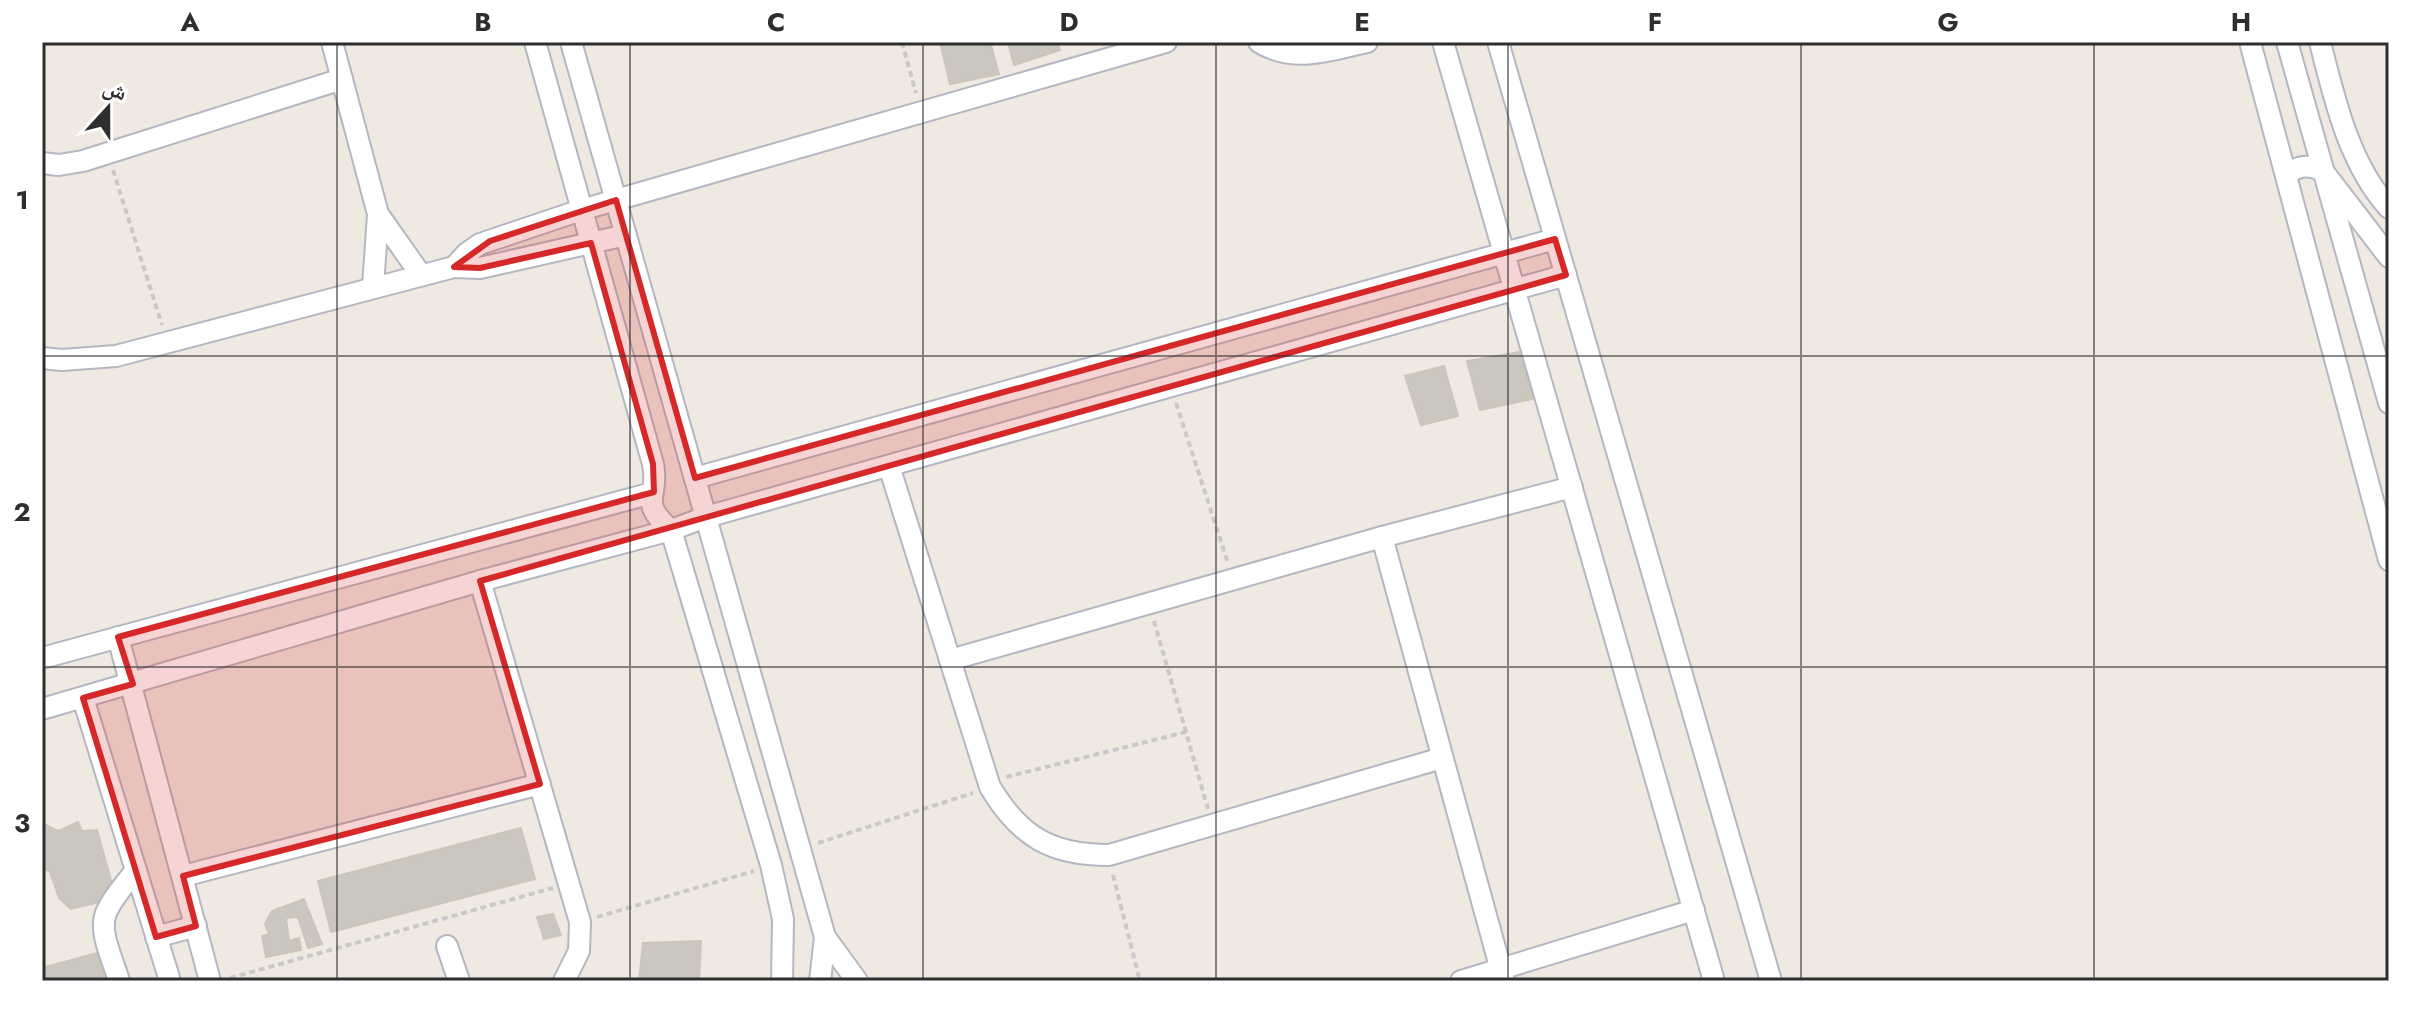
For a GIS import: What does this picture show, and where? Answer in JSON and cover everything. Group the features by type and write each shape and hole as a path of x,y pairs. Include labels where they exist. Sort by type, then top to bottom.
{"street":[{"path":"332,42 378,214 373,287"},
{"path":"535,42 653,464 654,483 650,501 653,513 671,530 771,865 783,919 782,981"},
{"path":"571,42 825,937 857,981"},
{"path":"454,267 480,244 581,210 1166,42"},
{"path":"1259,42 1287,54 1310,55 1367,42"},
{"path":"1443,42 1714,981"},
{"path":"1498,42 1771,981"},
{"path":"2250,42 2384,524 2389,560"},
{"path":"2287,42 2389,403"},
{"path":"2320,42 2331,87 2354,153 2389,208"},
{"path":"42,163 59,165 83,161 342,79"},
{"path":"2286,175 2308,166 2323,171 2389,257"},
{"path":"378,214 421,275"},
{"path":"42,358 62,360 116,356 454,267 480,268 626,235"},
{"path":"695,478 1555,239"},
{"path":"42,709 480,581 671,530 706,517 1566,275"},
{"path":"889,466 989,784 1005,813 1026,833 1051,848 1080,855 1109,855 1442,758"},
{"path":"950,660 1382,537 1572,487"},
{"path":"42,658 652,493"},
{"path":"1382,537 1502,975"},
{"path":"480,581 580,922 579,951 564,981"},
{"path":"118,637 210,981"},
{"path":"83,698 170,981"},
{"path":"183,876 540,784"},
{"path":"119,981 104,919 136,870"},
{"path":"1461,981 1502,975 1694,910"},
{"path":"156,937 196,926"},
{"path":"820,981 825,937"},
{"path":"447,946 459,981"}],"path":[{"path":"902,42 922,113"},
{"path":"107,153 168,343"},
{"path":"1171,386 1233,580"},
{"path":"1149,603 1212,825"},
{"path":"800,849 989,784 1186,732"},
{"path":"1109,855 1140,981"},
{"path":"580,922 771,865"},
{"path":"220,981 569,884"}],"highlighted area":[{"path":"616,200 695,478 1555,239 1566,275 480,581 540,784 183,876 196,926 156,937 83,698 133,684 118,637 654,492 653,464 591,243 480,268 454,267 490,241"}],"building":[{"path":"940,42 990,42 999,74 950,84"},
{"path":"1008,42 1058,42 1060,50 1014,65"},
{"path":"1519,352 1537,398 1480,410 1467,361"},
{"path":"1444,366 1458,416 1421,425 1405,376"},
{"path":"78,822 82,831 97,830 116,898 71,909 59,898 50,872 42,867 42,823 58,831"},
{"path":"521,828 535,879 331,932 318,881"},
{"path":"304,899 322,944 308,948 298,917 286,918 289,941 299,938 301,950 266,957 262,936 269,934 265,924 272,911"},
{"path":"553,914 561,935 544,939 537,917"},
{"path":"701,941 699,981 639,981 643,943"},
{"path":"97,953 106,981 42,981 42,968"}]}
